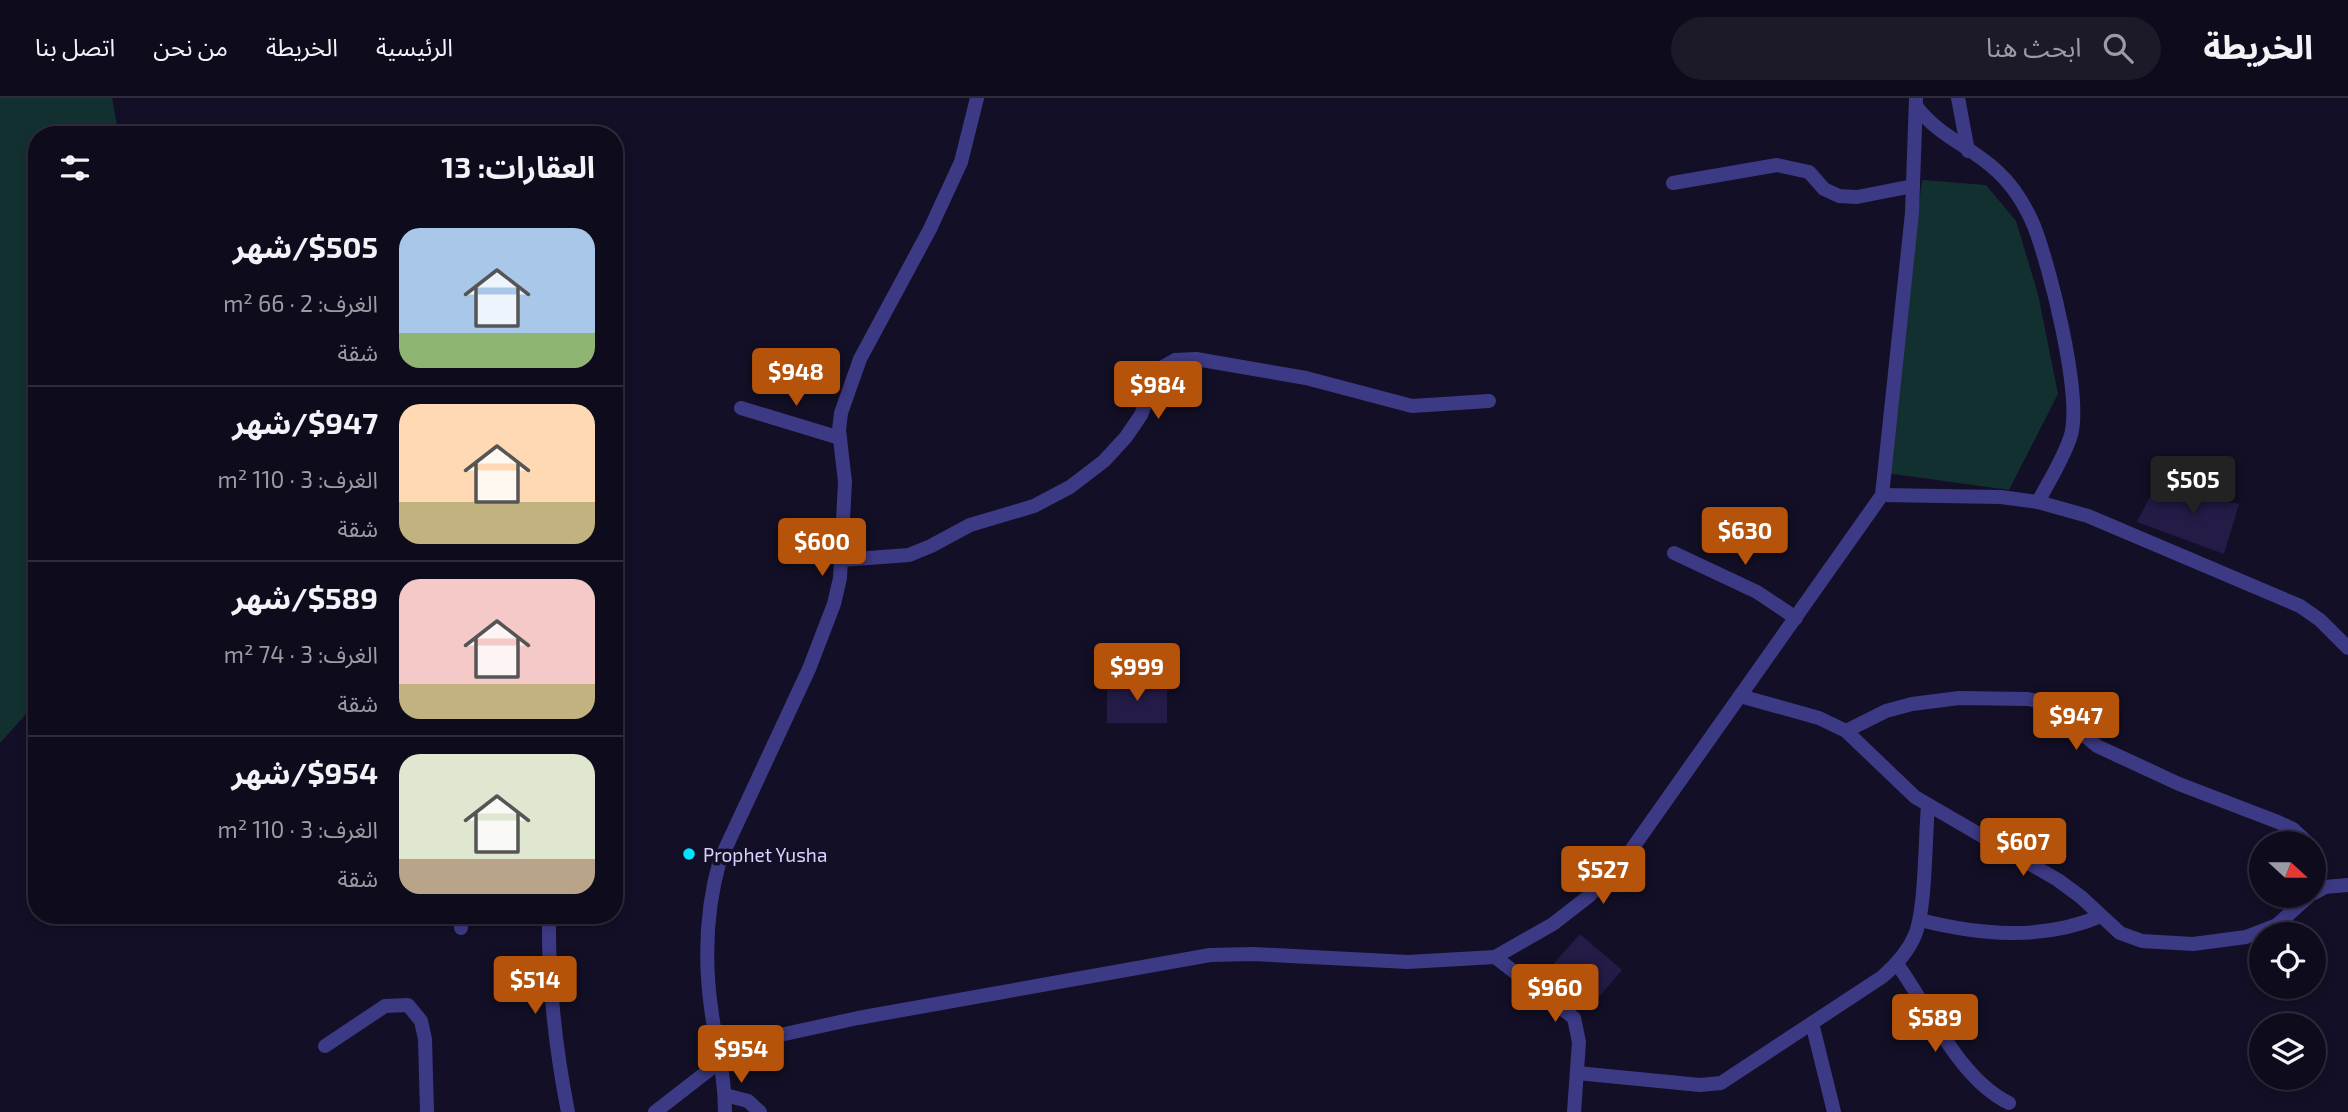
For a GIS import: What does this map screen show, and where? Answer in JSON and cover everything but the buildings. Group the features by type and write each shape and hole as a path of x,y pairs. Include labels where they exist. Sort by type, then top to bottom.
{"street":[{"path":"725,1112 722,1060 712,1016 706,932 715,880 720,860 761,777 822,638 834,604 841,560 845,482 840,438 841,413 860,359 930,229 961,162 977,98"},
{"path":"1958,98 1968,151"},
{"path":"1915,101 1937,130 1998,172 2016,194 2033,224 2063,337 2073,389 2071,435 2038,502"},
{"path":"655,1112 722,1060 771,1037 858,1018 1210,955 1252,954 1408,962 1495,957 1553,924 1589,896 1637,843 1882,495 1913,186 1915,101"},
{"path":"1674,183 1777,165 1810,172 1824,189 1839,196 1857,197 1913,186"},
{"path":"841,560 909,555 970,525 1034,506 1070,487 1104,461 1126,437 1141,415 1159,369 1175,360 1196,359 1306,378 1412,406 1489,401"},
{"path":"741,408 840,438"},
{"path":"1882,495 2001,497 2038,502 2088,516 2272,592 2320,620 2348,646"},
{"path":"1674,553 1757,592 1796,618"},
{"path":"1740,696 1819,718 1846,731 1891,776 1928,806 2040,869 2081,897 2120,933 2142,941 2193,944 2246,937 2277,925 2296,908"},
{"path":"1846,731 1886,711 1940,699 2028,699 2046,703 2097,746 2179,785 2295,831"},
{"path":"1577,1073 1700,1085 1721,1083 1897,964 1915,935 1920,920 1928,806"},
{"path":"2326,890 2348,885"},
{"path":"1920,920 1955,929 2004,933 2052,931 2078,926 2101,916"},
{"path":"549,924 548,977 568,1112"},
{"path":"1495,957 1574,1018 1578,1042 1574,1112"},
{"path":"1897,964 1971,1074 1998,1098 2009,1103"},
{"path":"325,1046 385,1006 408,1005 421,1021 425,1039 427,1112"},
{"path":"1812,1023 1834,1112"},
{"path":"724,1095 748,1101 760,1112"}],"green space":[{"path":"0,98 112,98 117,126 28,126 28,712 0,743"},
{"path":"1922,180 1986,185 2016,221 2038,294 2058,394 2009,490 1886,473"}],"place":[{"name":"Prophet Yusha","path":"689,854"}]}
